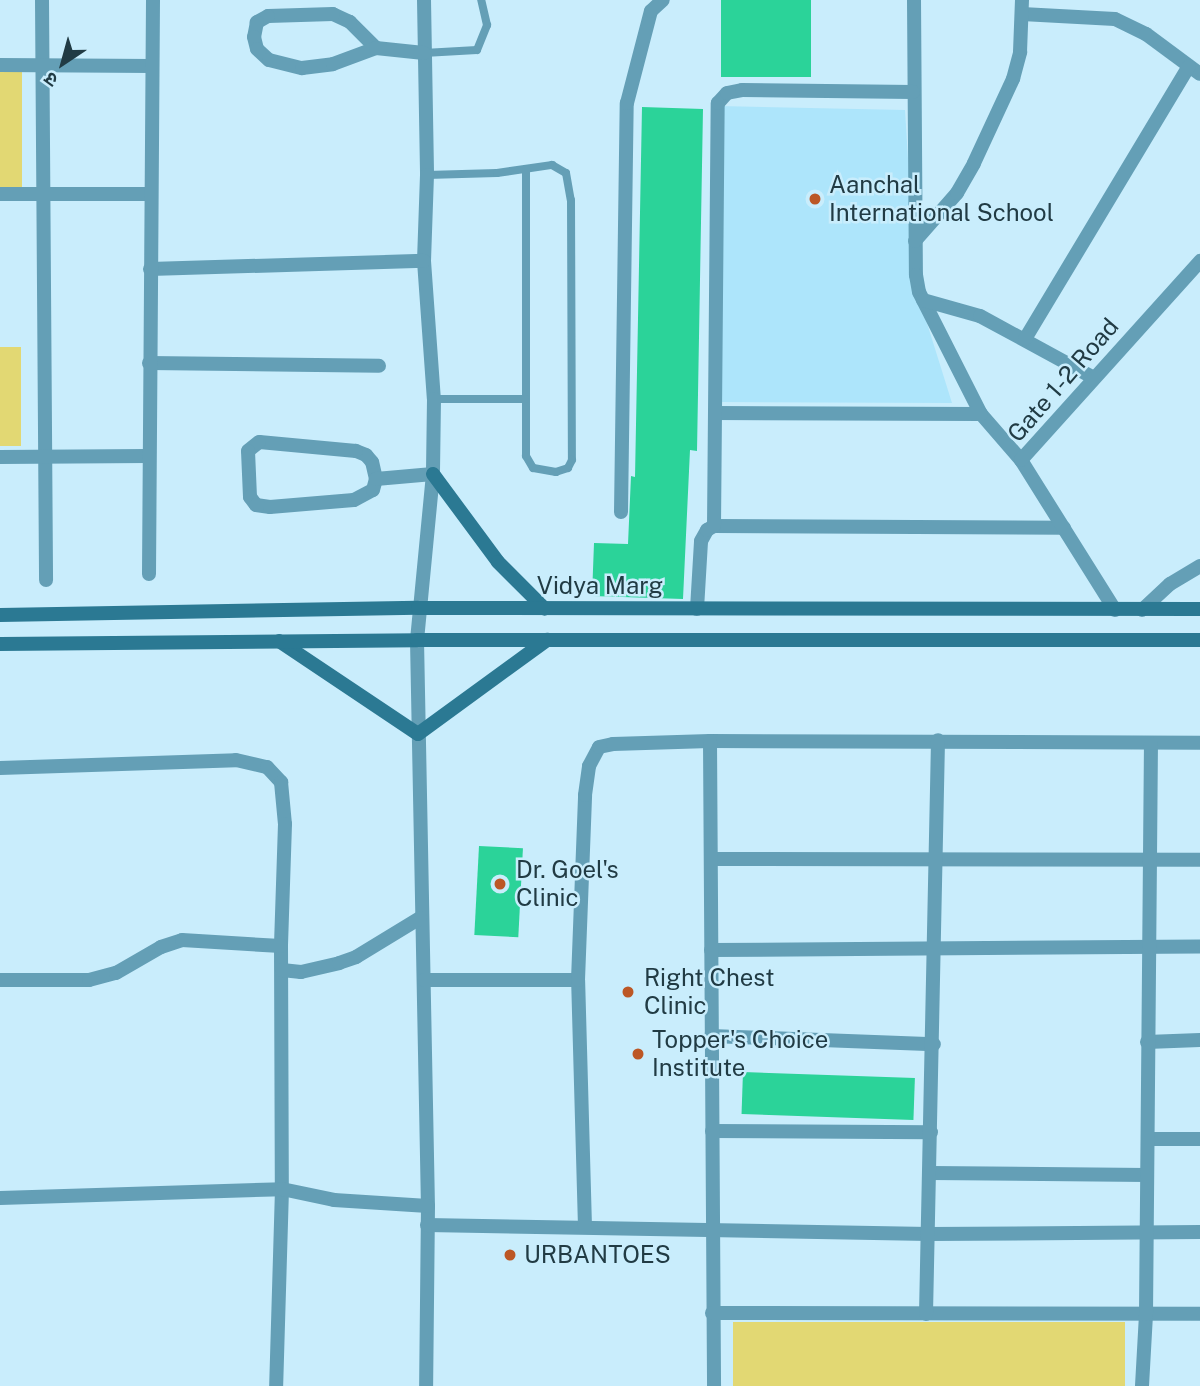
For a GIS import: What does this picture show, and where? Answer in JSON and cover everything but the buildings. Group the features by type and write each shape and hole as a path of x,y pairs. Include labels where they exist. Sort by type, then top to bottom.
{"main road":[{"path":"433,474 498,562 545,609"},
{"name":"Vidya Marg","path":"0,615 418,608 1200,609"},
{"path":"0,644 417,640 1200,640"},
{"path":"279,641 418,734 547,640"}],"street":[{"path":"42,0 41,194 46,580"},
{"path":"149,573 153,0"},
{"path":"424,0 427,175 424,261 434,399 433,474 417,640 420,918 424,980 428,1206 426,1386"},
{"path":"621,512 627,103 651,10 663,0"},
{"path":"914,0 916,275 923,300 981,414 1021,460"},
{"path":"915,241 957,193 975,163 1013,79 1020,52 1022,7 1115,19 1130,24 1195,70 1025,339"},
{"path":"376,48 350,22 333,14 268,16 257,22 254,37 257,49 269,60 302,68 325,66 376,48 424,53"},
{"path":"0,65 152,66"},
{"path":"714,526 715,121 718,103 727,93 742,90 913,92"},
{"path":"0,194 150,194"},
{"path":"150,270 424,261"},
{"name":"Gate 1-2 Road","path":"1115,610 1021,460 1200,261"},
{"path":"923,300 980,316 1094,378"},
{"path":"149,363 379,366"},
{"path":"715,412 981,414"},
{"path":"259,442 356,451 372,462 376,479 373,491 354,500 270,507 256,505 250,497 248,452 259,442"},
{"path":"0,457 148,456"},
{"path":"376,479 433,474"},
{"path":"697,609 701,541 707,530 714,526 1064,528"},
{"path":"1142,610 1170,584 1200,566"},
{"path":"926,1314 934,1044 938,740"},
{"path":"710,741 714,1386"},
{"path":"585,1227 579,980 584,795 593,755 599,747 613,744 710,741 1200,743"},
{"path":"1142,1386 1146,1314 1152,744"},
{"path":"0,768 236,760 267,767 281,782 284,795 281,946 282,1189 276,1386"},
{"path":"711,859 1200,860"},
{"path":"282,970 301,972 348,960 420,918"},
{"path":"0,980 89,980 116,973 161,947 182,940 281,946"},
{"path":"711,950 1200,947"},
{"path":"424,980 579,980"},
{"path":"712,1036 934,1044"},
{"path":"1147,1042 1200,1040"},
{"path":"712,1131 932,1132"},
{"path":"1148,1139 1200,1139"},
{"path":"931,1173 1147,1175"},
{"path":"0,1198 282,1189 334,1200 428,1206"},
{"path":"428,1225 712,1228 929,1234 1200,1232"},
{"path":"712,1313 1200,1314"}],"lane":[{"path":"424,53 477,50 487,25 481,0"},
{"path":"427,175 552,165 566,173 570,183 572,460 568,468 543,472 527,462 526,169"},
{"path":"434,399 525,399"}],"shaded area":[{"path":"0,70 22,70 22,188 0,188"},
{"name":"Aanchal International School","path":"719,106 905,110 916,288 952,403 721,402"},
{"path":"0,347 21,347 21,446 0,446"},
{"path":"733,1322 1125,1322 1125,1386 733,1386"}],"place":[{"name":"Aanchal International School","path":"815,199"},
{"name":"Dr. Goel's Clinic","path":"500,884"},
{"name":"Right Chest Clinic","path":"628,992"},
{"name":"Topper's Choice Institute","path":"638,1054"},
{"name":"URBANTOES","path":"510,1255"}]}
